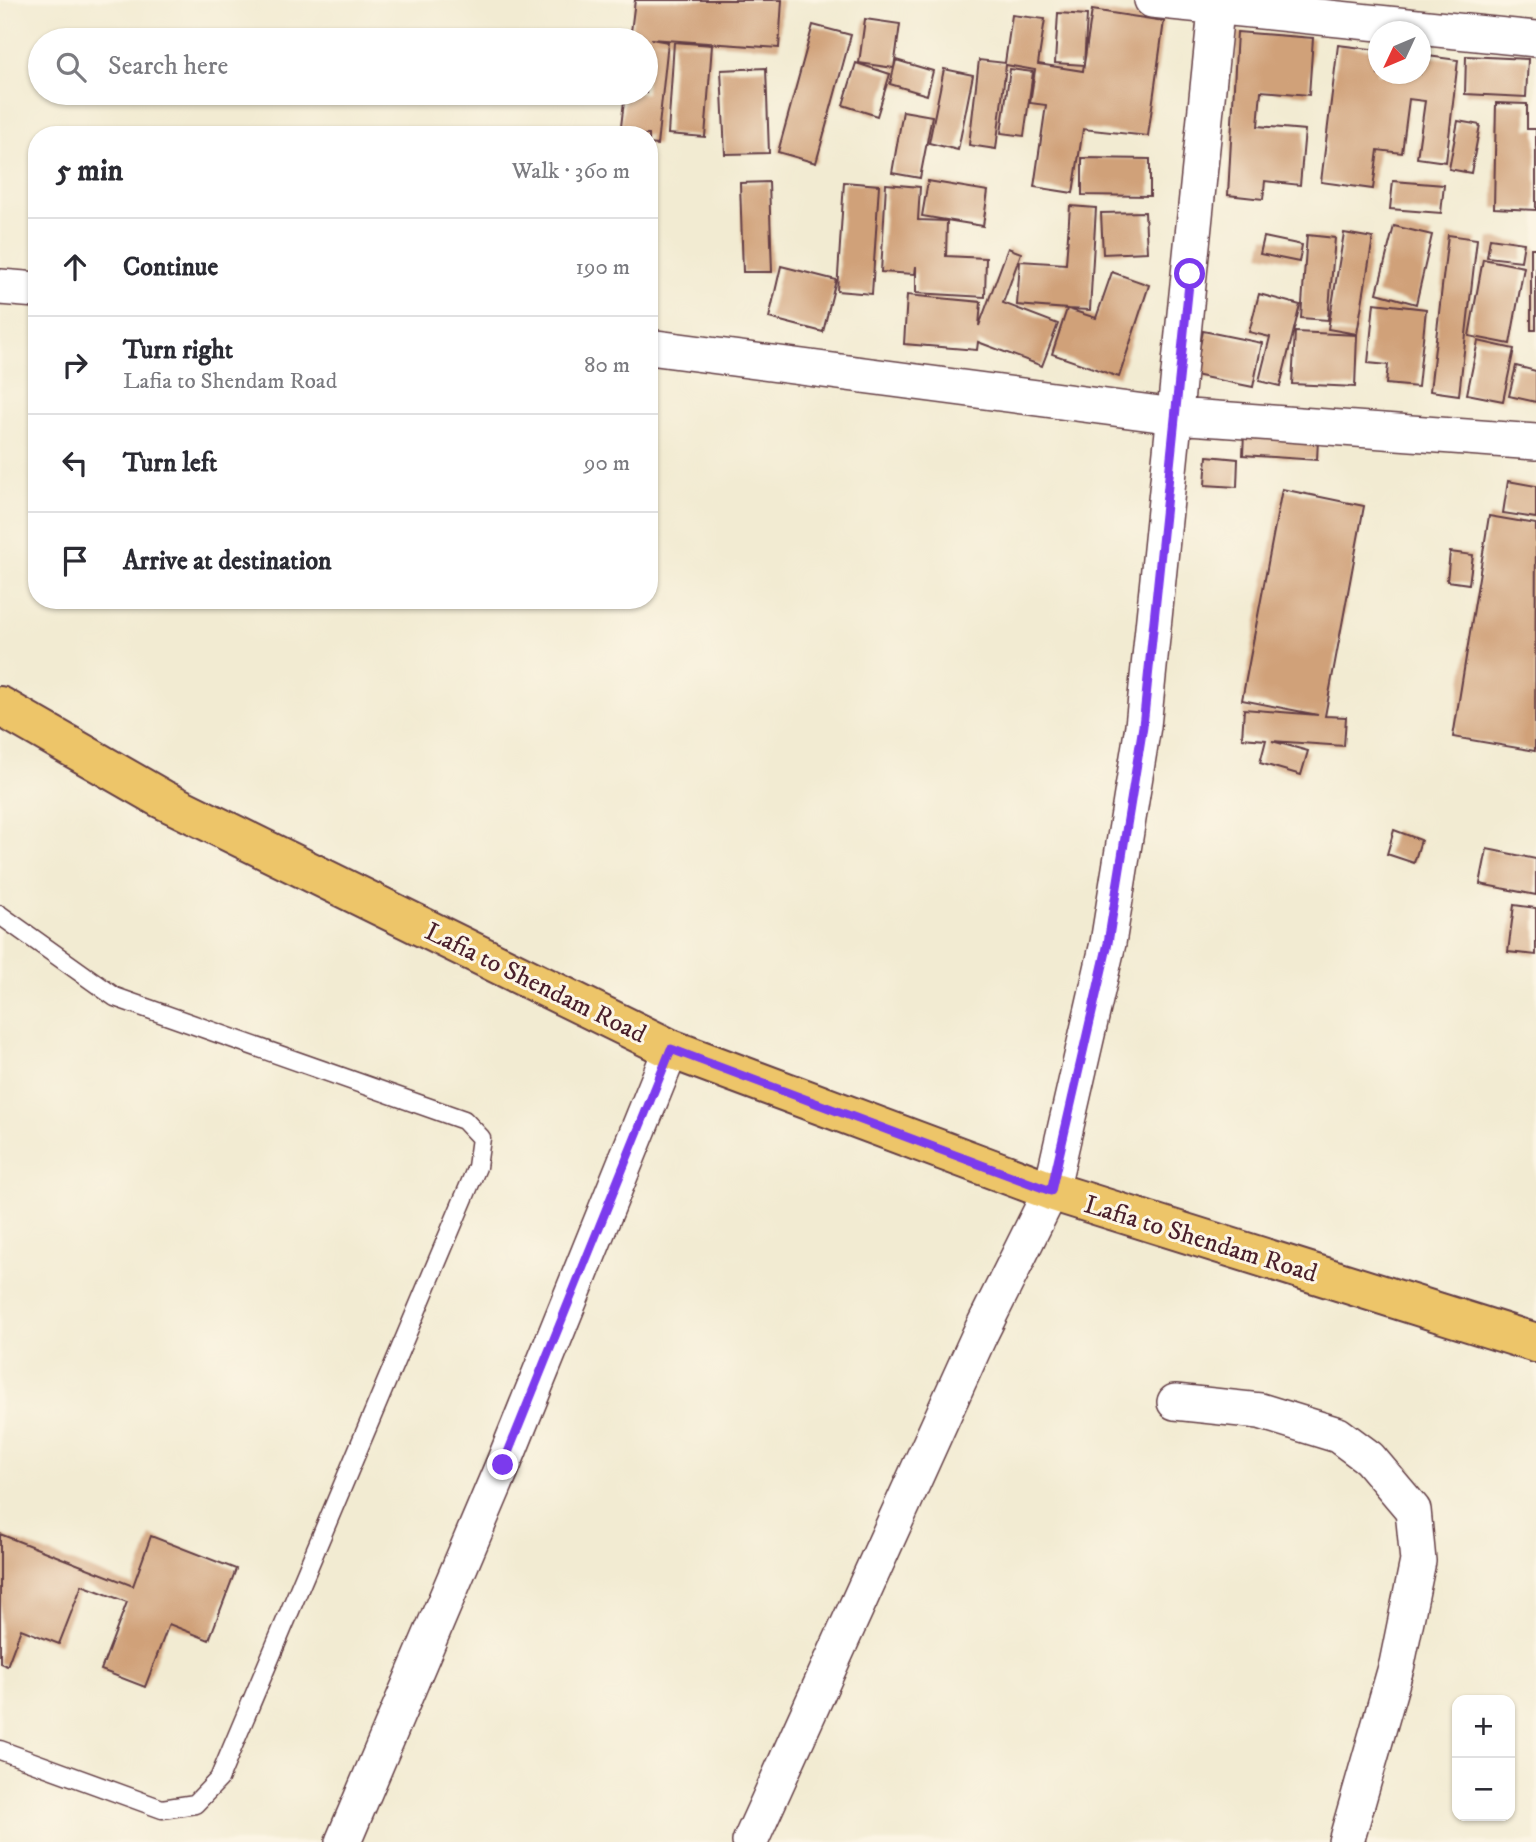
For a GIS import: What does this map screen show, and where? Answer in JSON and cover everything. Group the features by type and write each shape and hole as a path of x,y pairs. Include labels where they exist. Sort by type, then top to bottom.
{"main road":[{"name":"Lafia to Shendam Road","path":"0,706 162,799 671,1049 1051,1191 1536,1343"}],"street":[{"path":"1152,0 1217,3 1536,39"},
{"path":"750,1842 979,1336 1051,1191 1108,943 1143,726 1217,3"},
{"path":"0,287 28,289"},
{"path":"658,348 1175,416 1536,442"},
{"path":"343,1842 503,1465 671,1049"},
{"path":"1175,1402 1260,1411 1338,1435 1368,1458 1413,1510 1418,1561 1416,1574 1397,1664 1346,1842"}],"lane":[{"path":"0,915 115,997 464,1120 481,1138 477,1167 219,1779 195,1804 162,1809 0,1749"}],"building":[{"path":"635,0 782,0 779,48 658,39 658,28 632,28"},
{"path":"1092,10 1164,21 1148,136 1083,129 1073,193 1034,187 1046,105 1030,103 1035,70 1006,65 996,149 969,145 979,60 1005,63 1012,15 1045,19 1038,64 1083,71"},
{"path":"1058,13 1087,15 1084,65 1055,63"},
{"path":"865,19 900,24 894,68 859,63"},
{"path":"813,25 851,35 816,163 778,152"},
{"path":"1237,32 1313,38 1309,95 1261,91 1258,126 1305,130 1300,185 1265,181 1263,199 1228,195"},
{"path":"658,40 668,42 658,136 658,126 621,126 624,105 658,105"},
{"path":"674,42 712,45 705,137 668,134"},
{"path":"1338,45 1368,49 1368,84 1431,84 1431,56 1458,60 1446,162 1417,158 1425,101 1409,99 1402,153 1378,150 1373,189 1321,182"},
{"path":"1466,56 1528,59 1526,97 1465,94"},
{"path":"896,60 933,71 927,95 890,84"},
{"path":"856,63 890,74 877,116 843,105"},
{"path":"766,68 769,153 725,154 721,70"},
{"path":"944,69 973,75 958,150 929,143"},
{"path":"1010,69 1033,72 1024,136 1001,133"},
{"path":"1496,103 1527,104 1527,129 1536,129 1536,210 1494,208"},
{"path":"903,111 932,116 920,178 892,173"},
{"path":"1458,121 1480,125 1471,173 1449,169"},
{"path":"1082,158 1150,159 1150,196 1082,195"},
{"path":"928,181 988,191 983,226 922,216"},
{"path":"1393,181 1444,185 1441,213 1390,209"},
{"path":"769,182 772,272 743,272 740,183"},
{"path":"844,182 879,185 872,294 837,291"},
{"path":"886,184 920,187 918,220 947,221 946,256 986,258 985,297 916,293 916,266 915,274 881,272"},
{"path":"1070,206 1096,208 1090,310 1068,309 1096,318 1112,272 1149,285 1119,377 1052,354 1067,309 1017,305 1020,261 1066,264"},
{"path":"1145,212 1147,252 1103,254 1101,213"},
{"path":"1394,226 1432,235 1416,304 1377,293"},
{"path":"1344,233 1373,238 1357,334 1328,329"},
{"path":"1307,235 1335,238 1328,320 1301,318"},
{"path":"1448,235 1477,239 1459,395 1430,391"},
{"path":"1264,237 1302,245 1299,262 1260,254"},
{"path":"1490,238 1524,243 1521,261 1487,257"},
{"path":"1008,248 1021,253 1003,303 1058,324 1042,366 978,342 977,350 904,344 907,295 981,302 979,326"},
{"path":"1531,248 1536,248 1536,330 1531,330"},
{"path":"1483,259 1524,267 1510,344 1469,336"},
{"path":"781,266 836,280 823,332 769,318"},
{"path":"1259,294 1300,305 1280,386 1259,381 1270,337 1249,332"},
{"path":"1374,303 1426,309 1418,387 1386,384 1388,365 1368,363"},
{"path":"1203,331 1262,343 1253,387 1194,375"},
{"path":"1295,332 1357,335 1355,387 1292,384"},
{"path":"1478,341 1514,349 1503,401 1467,394"},
{"path":"1516,366 1536,371 1536,402 1509,396"},
{"path":"1244,434 1318,439 1317,460 1243,455"},
{"path":"1207,456 1238,459 1237,487 1205,485"},
{"path":"1508,481 1536,486 1536,518 1503,513"},
{"path":"1282,489 1364,506 1325,716 1346,717 1344,746 1272,741 1308,751 1301,775 1260,763 1266,740 1242,738 1244,709 1318,715 1242,700"},
{"path":"1489,516 1536,524 1535,751 1453,737"},
{"path":"1450,552 1473,555 1469,584 1447,581"},
{"path":"1394,830 1421,840 1414,863 1387,854"},
{"path":"1487,849 1536,859 1536,895 1480,884"},
{"path":"1514,905 1536,908 1536,955 1508,952"},
{"path":"0,1534 133,1586 151,1536 236,1569 209,1640 169,1624 145,1687 101,1670 127,1602 82,1585 59,1644 21,1629 7,1666 0,1663"}],"route":[{"path":"503,1465 671,1049 1051,1191 1108,943 1143,726 1190,274"}]}
